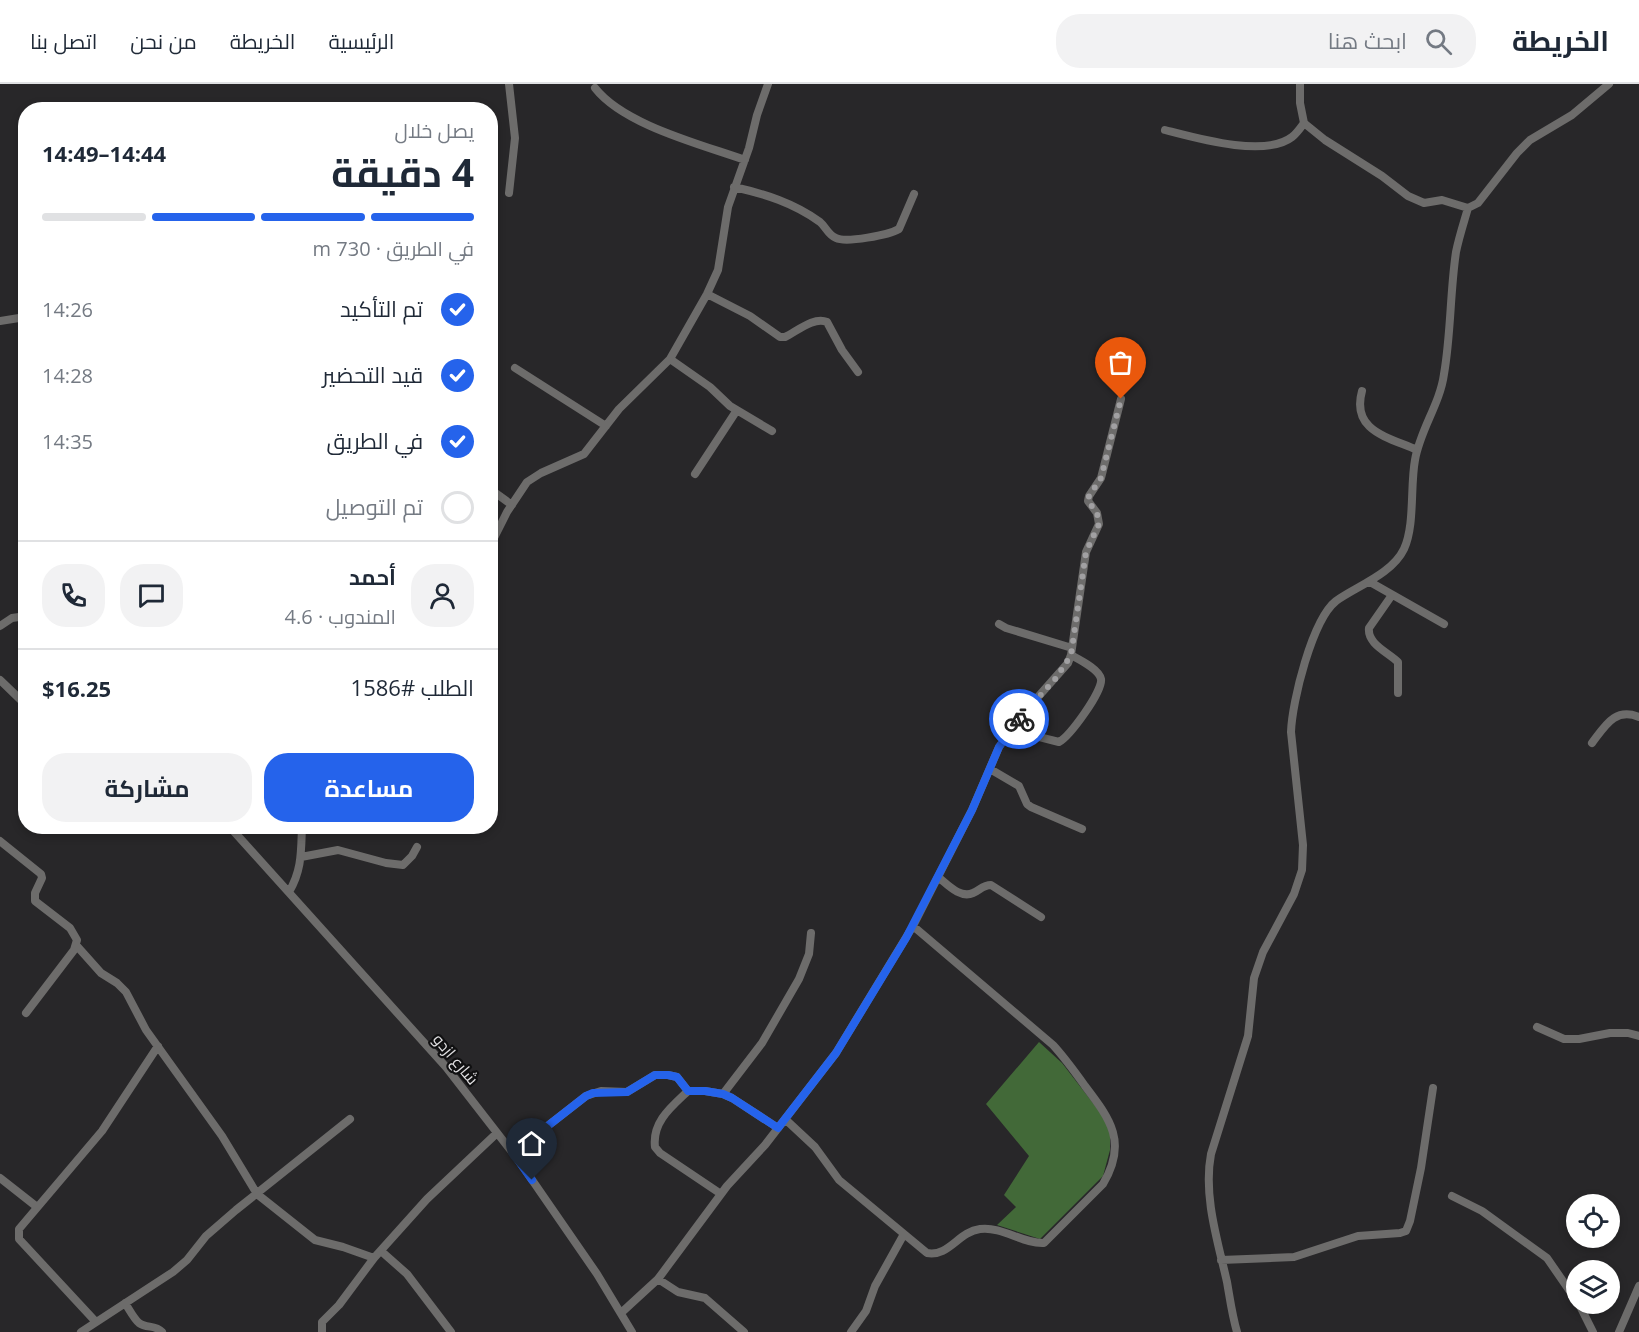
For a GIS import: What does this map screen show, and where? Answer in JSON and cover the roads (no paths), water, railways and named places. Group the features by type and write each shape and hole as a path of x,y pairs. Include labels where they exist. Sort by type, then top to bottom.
{"street":[{"path":"509,84 515,138 509,193"},
{"path":"498,529 527,482 533,477 584,454 619,409 670,359 718,270 728,207 768,84"},
{"path":"1300,84 1301,114 1304,123 1325,140 1382,176 1408,196 1424,203 1442,200 1468,208 1478,203 1530,140 1572,115 1609,84"},
{"path":"595,88 604,100 624,114 744,160"},
{"path":"1165,130 1208,141 1249,147 1273,144 1291,138 1304,123"},
{"path":"734,187 768,195 799,209 821,223 830,235 840,240 884,235 899,229 914,194"},
{"path":"1237,1332 1221,1260 1208,1169 1248,1036 1254,978 1263,952 1294,894 1302,870 1304,845 1291,732 1292,717 1309,647 1324,617 1334,603 1370,582 1398,559 1405,547 1417,450 1444,376 1457,250 1468,208"},
{"path":"707,294 750,316 780,337 785,337 816,321 827,322 842,350 858,372"},
{"path":"0,321 18,318"},
{"path":"670,359 710,387 737,410 772,431"},
{"path":"515,368 606,426"},
{"path":"1362,392 1358,404 1365,423 1373,430 1417,450"},
{"path":"621,1313 658,1279 721,1194 778,1128 836,1053 913,926 972,810 999,747 1022,715 1056,678 1072,652 1086,552 1099,524 1097,513 1088,501 1101,478 1121,399"},
{"path":"695,474 737,410"},
{"path":"498,495 512,505"},
{"path":"1370,582 1444,624"},
{"path":"1392,595 1369,628 1368,635 1398,662 1398,693"},
{"path":"0,626 12,618 18,617"},
{"path":"999,624 1072,652 1098,673 1101,680 1100,689 1065,739 1059,742 1011,730"},
{"path":"0,680 18,697"},
{"path":"1592,743 1611,719 1618,715 1632,714 1639,717"},
{"path":"990,769 1015,782 1031,807 1082,829"},
{"name":"شارع ازدو","path":"236,834 446,1067 513,1153 597,1274 632,1332"},
{"path":"289,892 297,879 302,834"},
{"path":"0,841 40,874 42,878 35,893 35,901 70,928 75,936 76,945 101,974 117,983 126,993 140,1020 222,1136 257,1194 315,1240 374,1258"},
{"path":"301,857 338,850 386,863 403,865 417,847"},
{"path":"938,877 963,894 972,894 985,885 991,885 1041,917"},
{"path":"785,1119 815,1147 839,1180 927,1253 935,1255 947,1250 967,1233 981,1229 1044,1243 1103,1184 1108,1175 1114,1149 1114,1134 1108,1118 1065,1057 913,926"},
{"path":"723,1094 762,1043 799,979 809,954 811,933"},
{"path":"26,1013 76,945"},
{"path":"1537,1027 1564,1039 1579,1039 1610,1033 1628,1033 1639,1036"},
{"path":"96,1322 19,1239 19,1229 102,1131 158,1046"},
{"path":"513,1153 593,1093 627,1092 655,1075 677,1077 688,1091"},
{"path":"1221,1260 1294,1257 1359,1236 1406,1231 1421,1168 1433,1088"},
{"path":"721,1194 660,1153 655,1147 656,1127 665,1113 688,1091 705,1091 732,1098 778,1128"},
{"path":"81,1332 172,1272 187,1260 206,1236 350,1119"},
{"path":"322,1332 322,1322 339,1305 374,1258 427,1199 497,1133"},
{"path":"0,1178 37,1207"},
{"path":"1452,1196 1482,1211 1547,1258 1566,1285"},
{"path":"851,1332 866,1311 875,1286 904,1234"},
{"path":"381,1251 407,1274 451,1332"},
{"path":"658,1279 678,1292 705,1298 744,1332"},
{"path":"1619,1332 1639,1286"},
{"path":"126,1303 138,1322 142,1325 155,1326 162,1332"},
{"path":"1584,1314 1593,1332"}]}
